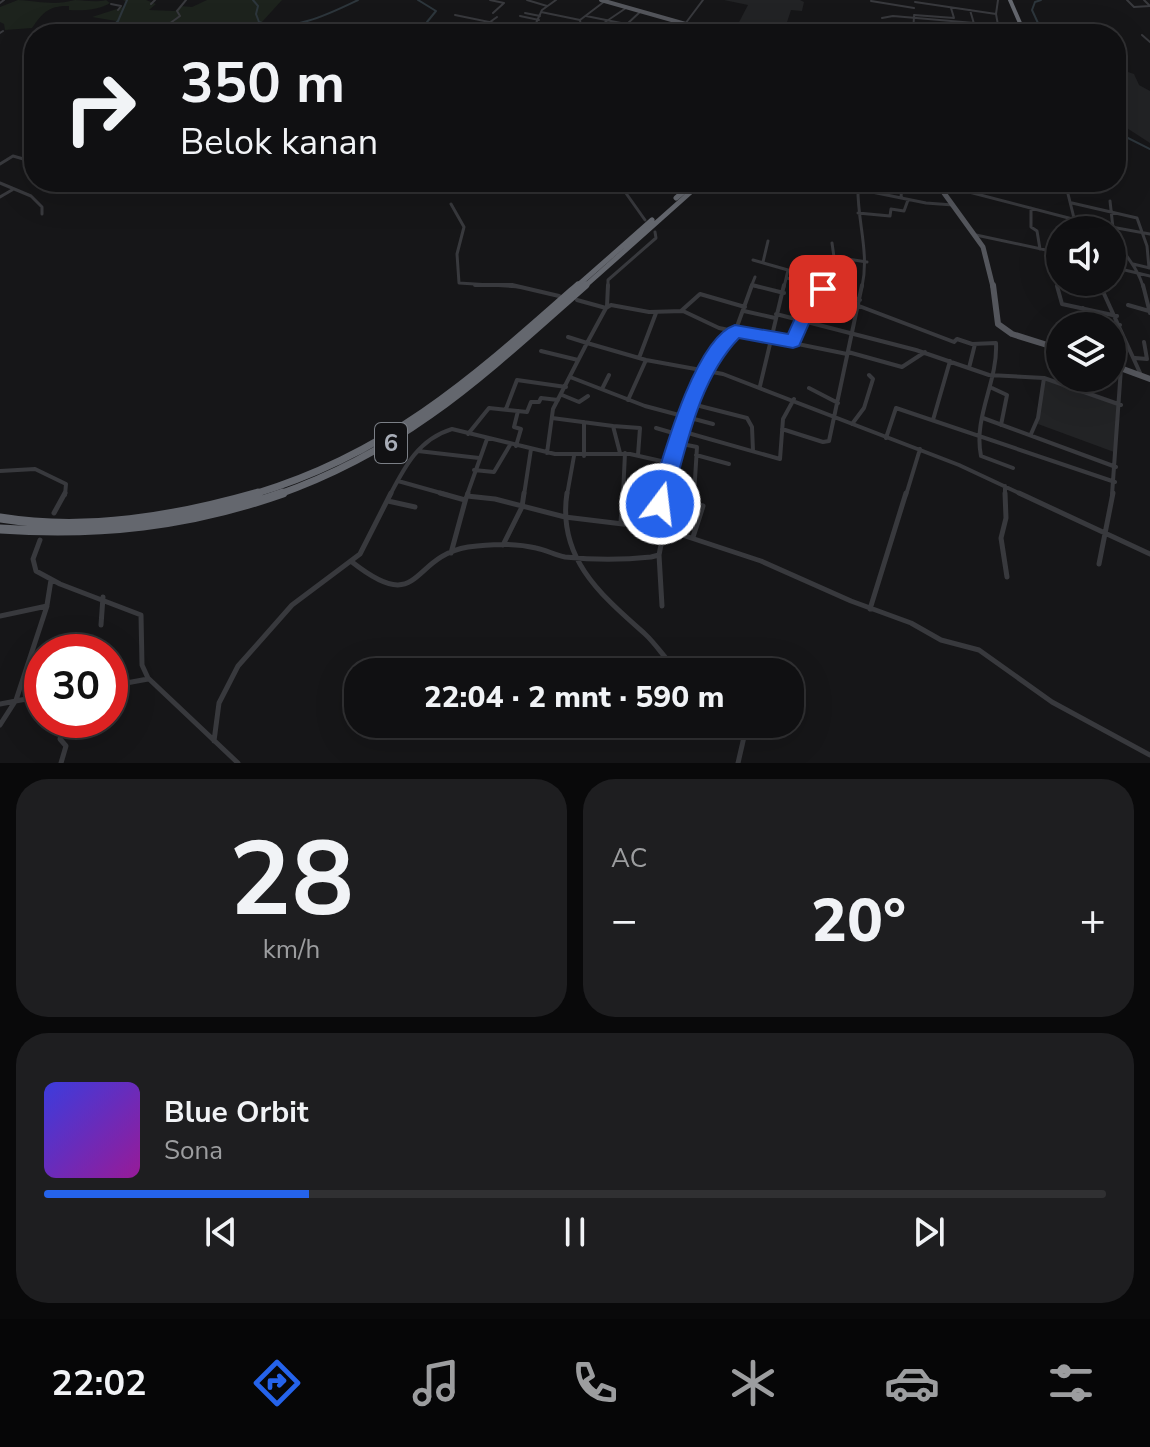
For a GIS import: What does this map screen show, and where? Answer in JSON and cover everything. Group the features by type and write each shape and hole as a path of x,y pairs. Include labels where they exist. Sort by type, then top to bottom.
{"highway":[{"path":"1008,0 1020,24"},
{"name":"6","path":"0,518 57,523 104,522 183,512 245,497 335,464 397,432 455,392 684,192"},
{"name":"6","path":"0,529 104,530 182,521 276,495 342,469 422,424 463,394 691,192"}],"main road":[{"path":"603,0 685,24"},
{"path":"943,192 976,235 988,261 998,324 1012,334 1046,345"},
{"path":"1126,370 1150,379"}],"street":[{"path":"0,3 4,0"},
{"path":"118,0 111,3 121,6 118,10"},
{"path":"151,4 155,0"},
{"path":"169,24 180,16 177,11 186,0"},
{"path":"490,0 504,3 493,13"},
{"path":"527,0 547,6"},
{"path":"536,24 547,6 556,0"},
{"path":"525,13 580,20 603,0"},
{"path":"685,24 703,0"},
{"path":"998,0 998,24"},
{"path":"1127,0 1134,7 1150,6"},
{"path":"1144,0 1150,6"},
{"path":"871,1 914,8"},
{"path":"914,24 915,1 996,14"},
{"path":"604,24 626,8"},
{"path":"951,8 954,18 960,23"},
{"path":"914,16 975,24 970,10"},
{"path":"628,24 640,12"},
{"path":"455,15 491,24"},
{"path":"520,16 540,16"},
{"path":"586,16 622,24"},
{"path":"650,24 654,16"},
{"path":"488,23 497,17"},
{"path":"882,18 954,18"},
{"path":"580,20 581,24"},
{"path":"672,24 676,21"},
{"path":"1142,35 1150,42"},
{"path":"0,164 12,156 24,159"},
{"path":"0,183 37,201 43,208 42,214"},
{"path":"0,197 12,190"},
{"path":"625,192 645,220"},
{"path":"782,429 826,443 835,416 867,262 857,192"},
{"path":"872,192 953,205"},
{"path":"901,192 901,198"},
{"path":"968,192 1060,216"},
{"path":"1068,192 1074,216"},
{"path":"858,213 890,216 891,209 904,211 908,200"},
{"path":"1110,201 1111,216"},
{"path":"1072,203 1136,217 1144,233 1150,268 1130,263"},
{"path":"451,204 464,227 457,254 459,283 512,285 559,296"},
{"path":"1031,208 1031,227 1037,231 1040,249"},
{"path":"1126,231 1150,234"},
{"path":"547,453 551,417 607,307 608,280 657,237 655,232"},
{"path":"976,235 1046,250"},
{"path":"763,262 768,241"},
{"path":"793,341 817,287 821,274 817,271 819,265 835,267 831,258 834,257 832,243"},
{"path":"834,257 867,262"},
{"path":"1126,258 1140,274 1150,312"},
{"path":"753,260 808,274"},
{"path":"760,386 788,270"},
{"path":"1126,270 1150,276"},
{"path":"662,606 659,555 664,529 660,495 704,369 712,354 735,332 755,277"},
{"path":"787,278 860,303 954,342 957,339 975,344 996,343 995,377 980,436 981,456 1013,468"},
{"path":"752,285 784,293"},
{"path":"681,311 700,294 744,309 802,320 925,352 995,377 1044,378 1121,405"},
{"path":"1059,296 1060,302 1100,312"},
{"path":"577,300 656,313 681,311 704,324 735,332 770,336 902,367 925,352"},
{"path":"1128,305 1150,312"},
{"path":"1083,308 1084,312"},
{"path":"639,358 656,313"},
{"path":"568,337 646,360 704,369 760,386 920,449 1150,554"},
{"path":"1126,339 1141,375"},
{"path":"1134,357 1147,359 1144,342"},
{"path":"969,368 975,344"},
{"path":"915,360 916,350"},
{"path":"541,351 578,360"},
{"path":"628,400 646,360"},
{"path":"933,421 950,361"},
{"path":"602,389 609,375"},
{"path":"852,424 864,408 873,379 869,375"},
{"path":"570,377 628,400 713,424"},
{"path":"1031,434 1038,418 1044,378"},
{"path":"506,409 517,380 566,387"},
{"path":"809,388 838,403"},
{"path":"992,388 1007,395 1001,425"},
{"path":"1099,564 1115,482 1121,392"},
{"path":"468,434 487,409 528,411 530,402 539,402 541,398 579,402 588,396"},
{"path":"656,428 781,458 783,419 794,399"},
{"path":"692,404 747,418 752,427 753,451"},
{"path":"886,438 896,408 1115,482"},
{"path":"474,470 494,472 521,429 514,427 518,411"},
{"path":"551,417 640,428 638,455"},
{"path":"983,418 1116,467"},
{"path":"584,421 584,456"},
{"path":"613,426 622,453 621,523"},
{"path":"214,741 221,699 239,665 293,605 318,583 352,562 364,547 417,451 445,430 547,453 584,456 622,453 670,463"},
{"path":"451,553 474,470 487,439"},
{"path":"677,443 697,446 693,502"},
{"path":"503,545 522,507 531,449"},
{"path":"870,609 920,449"},
{"path":"417,451 479,458"},
{"path":"696,455 729,464"},
{"path":"574,456 565,517 577,559 585,576 605,601 650,639 663,658"},
{"path":"0,471 35,469 66,484 65,495 54,513"},
{"path":"398,481 565,517 664,529 693,537 786,571 870,609 911,623 941,640 979,650 1052,702 1150,755"},
{"path":"1005,486 1006,518 1001,538 1007,577"},
{"path":"660,495 701,504 703,509 693,537"},
{"path":"388,501 415,507"},
{"path":"40,540 33,564 36,571 51,580 103,597 141,615 145,637 143,671 148,679 238,763"},
{"path":"352,562 384,584 407,586 451,553 468,548 503,545 532,547 577,559 659,555"},
{"path":"0,725 16,700 47,606 51,580"},
{"path":"101,625 103,597"},
{"path":"0,616 47,606"},
{"path":"128,683 148,679"},
{"path":"0,704 24,699"},
{"path":"60,738 66,746 61,763"},
{"path":"738,763 743,738"}],"shaded area":[{"path":"18,0 53,3 106,0 110,3 85,10 56,7 35,24 5,30 0,22 0,7"},
{"path":"123,0 146,0 156,4 149,10 175,11 181,6 192,7 207,0 282,0 258,24 114,24 116,21 92,17 123,7 127,2"},
{"path":"724,0 804,2 802,11 791,10 786,24 738,24 748,5"},
{"path":"1126,71 1134,74 1139,85 1150,91 1150,143 1126,127"},
{"path":"1045,379 1046,392 1081,392 1117,405 1114,452 1038,424"}],"waterway":[{"path":"115,24 127,0"},
{"path":"253,0 258,6 256,14 259,22 267,24"},
{"path":"296,24 358,0"},
{"path":"418,0 436,11 426,24"},
{"path":"1038,24 1032,10 1035,2 1041,0"},
{"path":"1126,137 1150,149"}],"route":[{"path":"660,504 662,488 681,431 712,354 735,332 793,341 817,287 823,289"}]}
